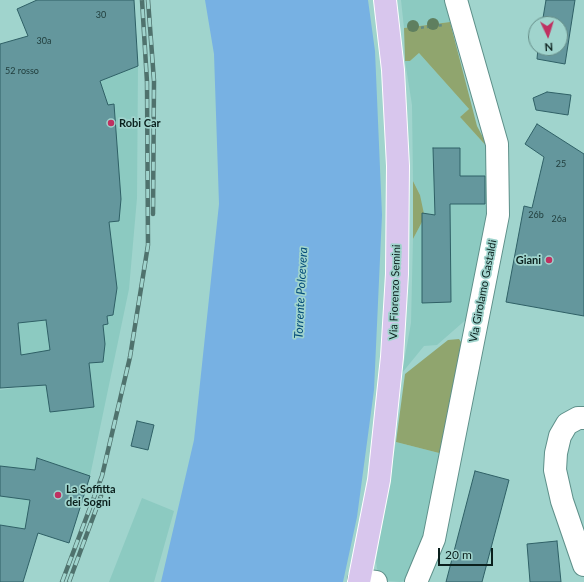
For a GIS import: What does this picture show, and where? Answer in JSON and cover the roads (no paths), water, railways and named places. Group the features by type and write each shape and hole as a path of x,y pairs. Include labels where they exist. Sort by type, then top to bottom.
{"main road":[{"name":"Via Fiorenzo Semini","path":"365,581 379,480 392,357 397,274 398,166 393,70 385,0"}],"street":[{"name":"Via Girolamo Gastaldi","path":"416,582 434,539 498,216 497,144 456,0"},
{"path":"584,418 578,418 567,424 560,436 556,453 555,470 562,501 584,565"}],"water":[{"name":"Torrente Polcevera","path":"205,0 368,0 375,51 382,215 374,390 357,517 343,582 161,582 194,440 219,204 214,54"}],"railway":[{"path":"62,582 102,476 130,357 148,245 147,82 142,0"},
{"path":"148,0 154,81 153,214"},
{"path":"69,582 101,496"}],"place":[{"name":"Robi Car","path":"111,123"},
{"name":"Giani","path":"549,260"},
{"name":"La Soffitta dei Sogni","path":"58,495"}]}
